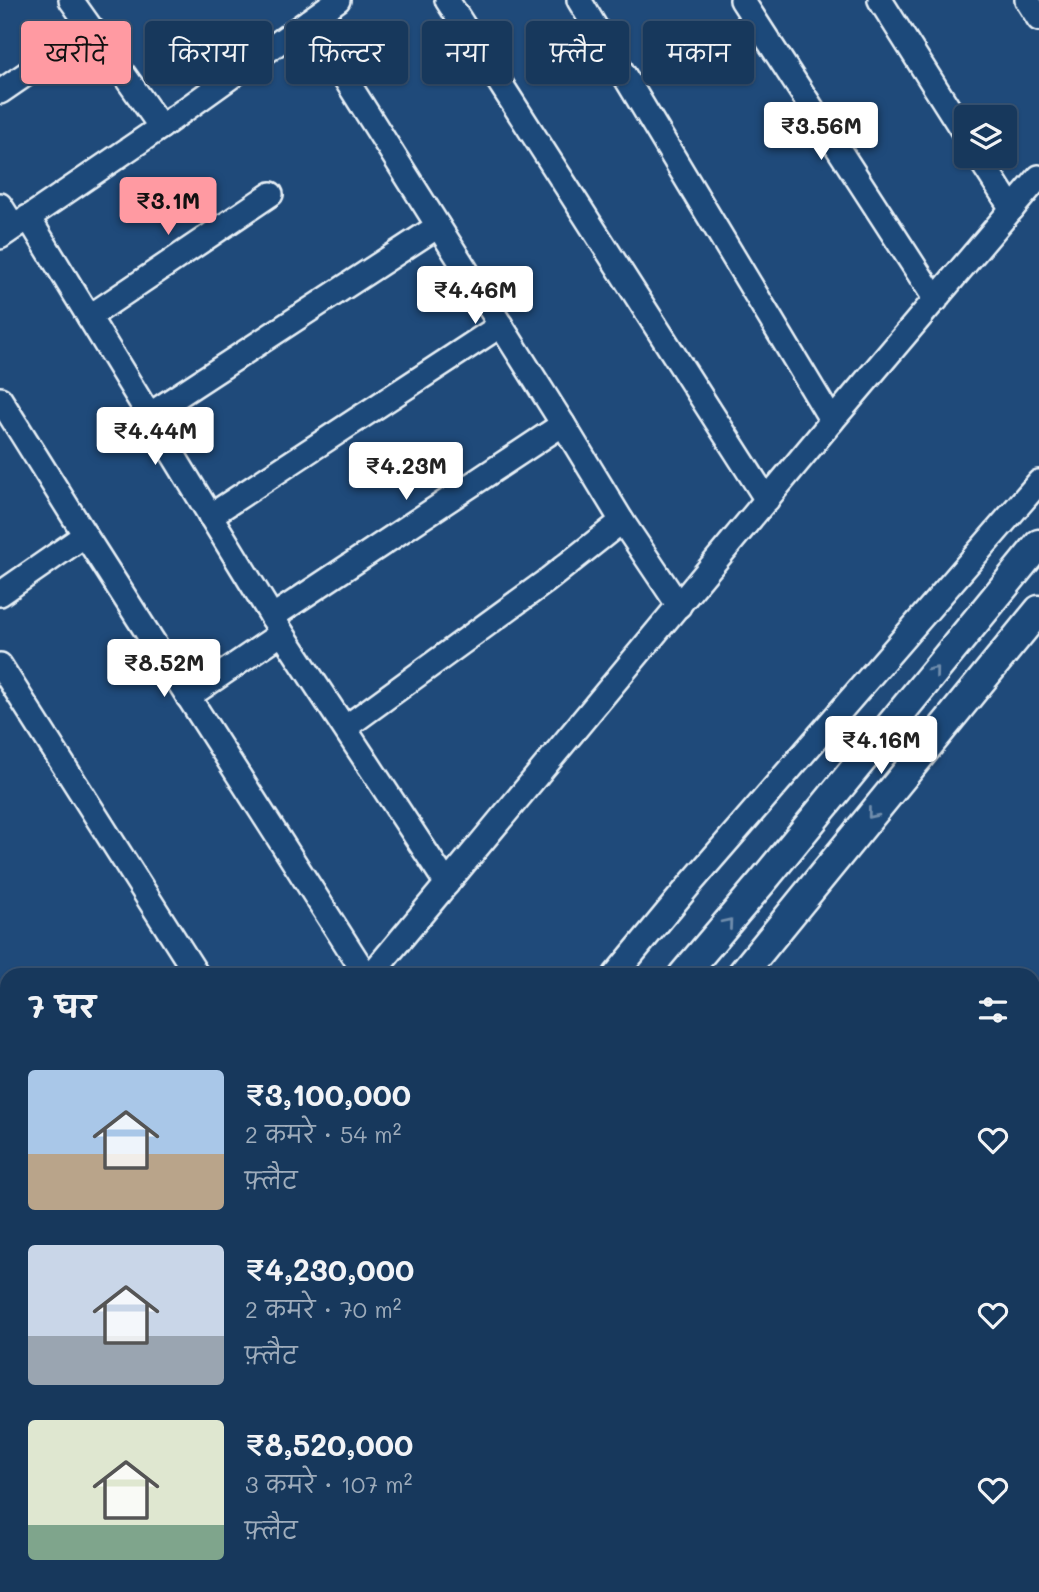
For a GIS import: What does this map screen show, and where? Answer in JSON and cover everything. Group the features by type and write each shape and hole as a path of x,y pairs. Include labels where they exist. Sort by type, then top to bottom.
{"street":[{"path":"71,0 86,21"},
{"path":"309,21 338,0"},
{"path":"447,0 767,500"},
{"path":"579,0 832,421"},
{"path":"742,0 936,300"},
{"path":"880,0 954,117"},
{"path":"1027,0 1039,19"},
{"path":"14,227 286,37"},
{"path":"0,92 21,78"},
{"path":"131,84 161,127"},
{"path":"349,84 622,521 679,606"},
{"path":"986,168 1012,209"},
{"path":"375,968 1039,177"},
{"path":"89,317 271,194"},
{"path":"0,205 14,227 89,317 277,625 447,884"},
{"path":"149,415 438,226"},
{"path":"210,516 501,325"},
{"path":"0,398 188,697 364,968"},
{"path":"188,697 277,625 563,424"},
{"path":"621,968 692,882 1039,482"},
{"path":"346,727 545,582 622,521"},
{"path":"0,594 85,535"},
{"path":"689,968 1039,544"},
{"path":"747,968 1039,610"},
{"path":"0,665 193,968"}]}
